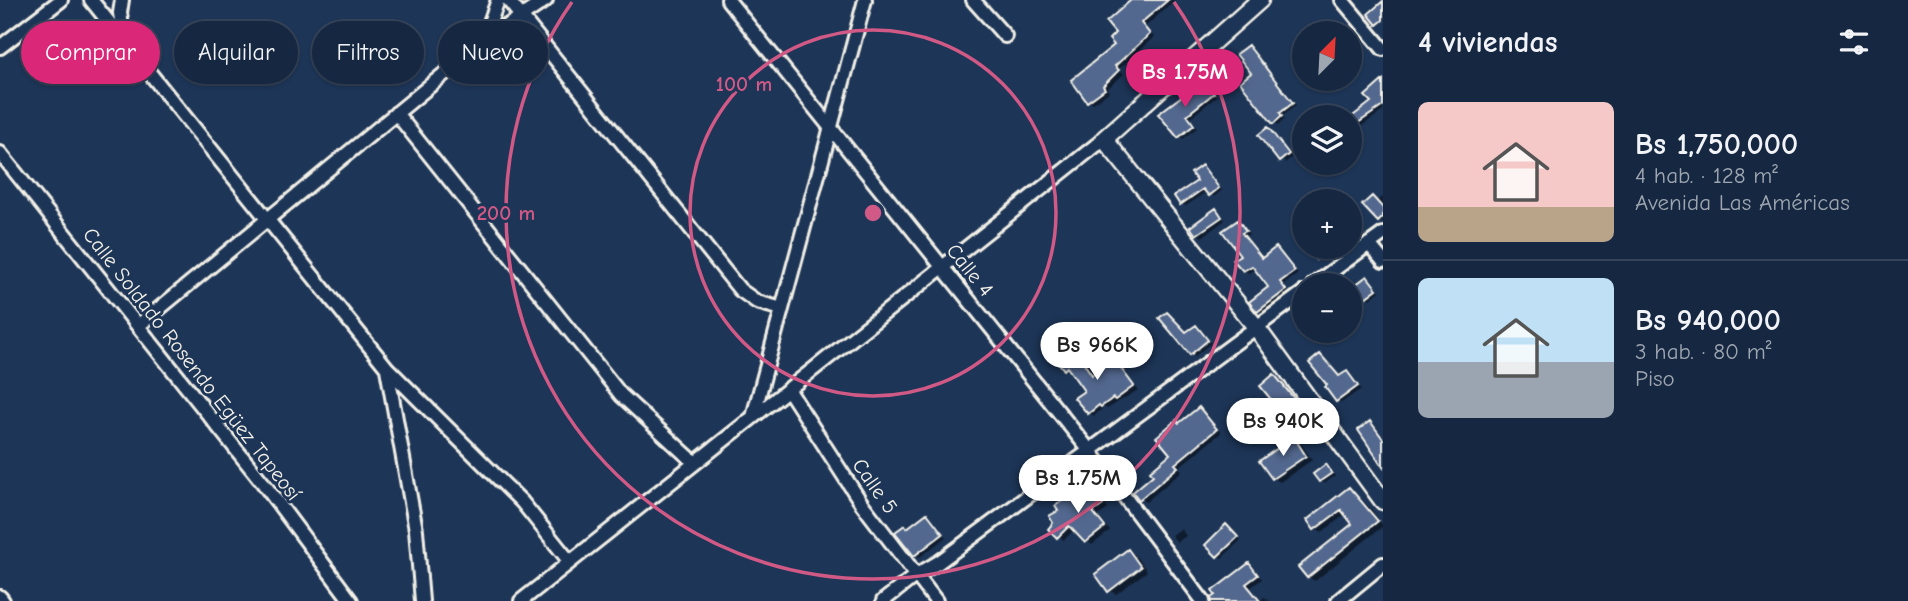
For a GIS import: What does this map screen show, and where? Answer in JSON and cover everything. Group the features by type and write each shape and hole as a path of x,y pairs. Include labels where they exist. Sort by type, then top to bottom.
{"main road":[{"path":"1260,0 1104,139 1256,327 1383,501"}],"street":[{"path":"0,47 61,0"},
{"path":"90,0 107,21"},
{"path":"121,21 122,0"},
{"path":"490,21 498,0"},
{"path":"508,0 740,290 757,302 782,309"},
{"path":"515,21 546,0"},
{"name":"Calle 4","path":"728,0 1090,451 1203,601"},
{"path":"754,417 865,0"},
{"path":"973,0 1005,36"},
{"path":"1342,0 1383,49"},
{"path":"138,326 438,79"},
{"path":"158,84 387,368 522,502 570,562"},
{"path":"396,113 621,395 695,463"},
{"path":"531,598 570,562 1104,139"},
{"name":"Calle Soldado Rosendo Egüez Tapeosí","path":"0,153 263,484 351,601"},
{"path":"1329,273 1383,233"},
{"path":"1369,244 1383,261"},
{"path":"884,601 1292,301"},
{"path":"387,368 416,530 422,601"},
{"name":"Calle 5","path":"788,389 862,504 936,601"},
{"path":"1338,601 1383,564"}],"building":[{"path":"1131,0 1168,0 1141,23 1150,34 1115,66 1119,70 1103,86 1105,89 1087,102 1071,80 1114,45 1109,39 1115,33 1106,22"},
{"path":"1383,1 1383,20 1377,25 1368,14"},
{"path":"1248,45 1293,103 1280,113 1282,116 1273,124 1240,82 1251,73 1236,54"},
{"path":"1203,80 1214,93 1187,115 1194,125 1178,138 1158,114"},
{"path":"1383,80 1383,106 1362,120 1362,109 1371,102 1365,96"},
{"path":"1268,127 1289,154 1279,162 1258,135"},
{"path":"1202,165 1219,188 1209,196 1203,189 1180,205 1174,196 1197,181 1191,173"},
{"path":"1372,196 1383,208 1383,217 1378,222 1362,205"},
{"path":"1216,208 1222,217 1196,235 1190,227"},
{"path":"1238,220 1246,231 1242,233 1262,258 1276,247 1295,271 1280,282 1286,290 1257,312 1249,302 1268,287 1252,266 1243,271 1233,260 1240,255 1222,231"},
{"path":"1367,276 1377,289 1365,298 1362,294 1362,280"},
{"path":"1167,312 1186,332 1196,325 1208,340 1190,355 1159,318"},
{"path":"1075,350 1092,375 1114,359 1134,386 1088,414 1074,398 1084,391 1067,367 1064,370 1058,362"},
{"path":"1320,354 1339,376 1347,371 1358,386 1336,402 1325,387 1327,385 1309,363"},
{"path":"1274,374 1297,402 1283,414 1260,386"},
{"path":"1199,407 1217,429 1175,464 1178,467 1139,500 1133,492 1153,475 1150,471 1170,454 1156,437 1176,420 1179,423"},
{"path":"1370,421 1383,439 1383,467 1358,430"},
{"path":"1294,437 1306,456 1272,479 1259,461"},
{"path":"1326,464 1332,473 1319,482 1313,474"},
{"path":"1086,483 1103,505 1093,512 1105,527 1085,543 1069,526 1057,538 1048,529 1053,523 1049,516 1058,511 1055,506"},
{"path":"1349,487 1378,521 1307,578 1298,567 1352,524 1341,510 1314,530 1307,520"},
{"path":"927,513 943,534 914,556 895,532 905,525 907,528"},
{"path":"1226,524 1238,537 1217,557 1205,545"},
{"path":"1128,549 1141,567 1108,592 1095,574"},
{"path":"1249,563 1258,575 1246,584 1260,601 1212,601 1211,598 1215,595 1212,591"}]}
